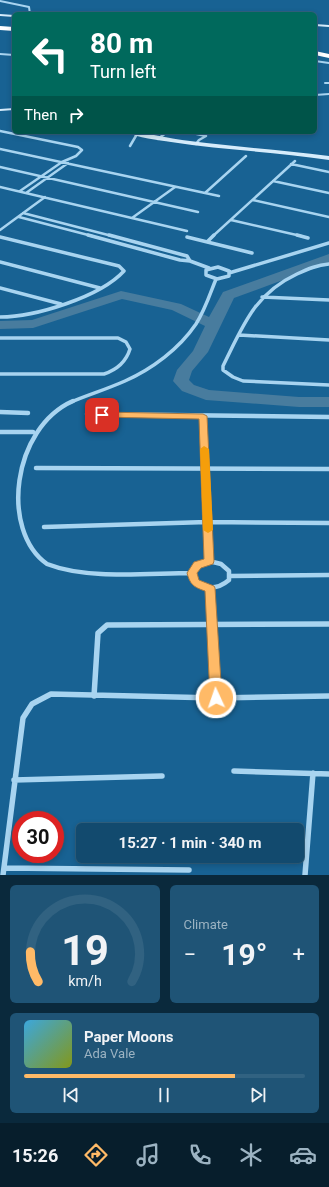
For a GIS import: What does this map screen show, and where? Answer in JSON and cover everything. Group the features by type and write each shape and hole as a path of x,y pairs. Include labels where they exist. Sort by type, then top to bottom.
{"highway":[{"path":"0,25 12,26"},
{"path":"0,28 12,29"},
{"path":"317,49 329,51"},
{"path":"317,53 329,56"}],"street":[{"path":"0,1 8,4 29,7 30,12"},
{"path":"0,15 12,16"},
{"path":"317,26 329,26"},
{"path":"0,54 12,55"},
{"path":"317,60 329,63"},
{"path":"317,95 329,94"},
{"path":"0,110 12,109"},
{"path":"0,131 12,134"},
{"path":"14,134 81,148 82,150 80,153 62,162 20,191"},
{"path":"130,146 137,134 158,139 196,144 265,150 329,158"},
{"path":"158,139 164,134"},
{"path":"196,144 199,140 206,136 197,134"},
{"path":"0,148 219,196"},
{"path":"205,193 246,156"},
{"path":"26,193 68,163 70,159"},
{"path":"207,242 295,161"},
{"path":"291,164 329,172"},
{"path":"0,167 198,212"},
{"path":"273,181 329,193"},
{"path":"132,218 175,186"},
{"path":"1,187 187,231"},
{"path":"0,230 45,197"},
{"path":"253,200 329,216"},
{"path":"23,213 187,256 190,261"},
{"path":"19,216 180,260 190,261 209,268 222,268 230,273"},
{"path":"231,220 308,238"},
{"path":"0,237 119,266 123,269 123,273 101,288 61,304 30,314 0,317"},
{"path":"187,237 252,253"},
{"path":"209,268 206,270 206,275 216,279 226,278 230,273 329,243"},
{"path":"0,262 101,288"},
{"path":"329,264 316,266 290,277 269,290 247,317 223,366 224,370 233,377 254,382 329,386"},
{"path":"25,444 33,432 50,414 64,405 117,385 137,375 174,348 193,328 216,279"},
{"path":"0,288 61,304"},
{"path":"262,297 329,300"},
{"path":"239,335 329,340"},
{"path":"0,338 118,338 126,342 130,349 127,357 122,363 110,372 104,374 0,374"},
{"path":"0,412 28,413"},
{"path":"88,414 329,417"},
{"path":"203,416 209,561"},
{"path":"0,432 33,432"},
{"path":"36,468 329,469"},
{"path":"44,527 207,522 329,523"},
{"path":"29,553 53,566 81,573 192,573"},
{"path":"209,561 221,564 229,571 230,576 229,580 222,586 210,588 199,585 195,582 192,573 197,565 209,561"},
{"path":"230,576 329,575"},
{"path":"210,588 216,698"},
{"path":"94,696 98,633 103,627 113,625 329,624"},
{"path":"189,870 4,872 14,780 23,718 32,704 51,694 216,698 329,696"},
{"path":"234,771 313,772 329,774"},
{"path":"305,875 313,772"},
{"path":"14,780 162,776"}],"waterway":[{"path":"213,324 228,295 329,258"},
{"path":"0,325 33,324 121,295 176,307 213,324"},
{"path":"213,324 200,352 185,370 181,381 188,388 206,395 299,402 329,402"}],"slow traffic":[{"path":"204,449 208,530"}],"route":[{"path":"102,415 203,416 209,561 197,565 192,573 192,578 199,585 210,588 216,698"}]}
